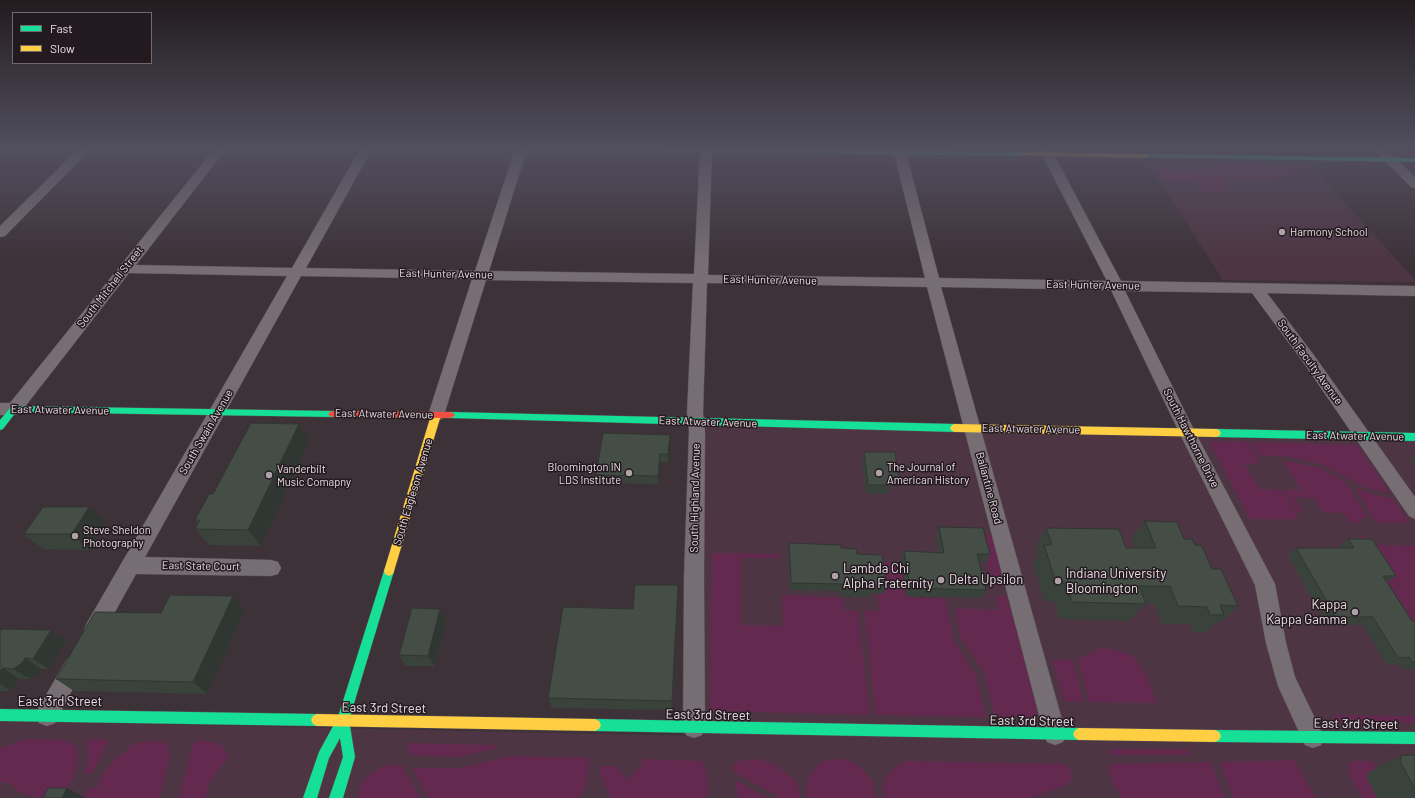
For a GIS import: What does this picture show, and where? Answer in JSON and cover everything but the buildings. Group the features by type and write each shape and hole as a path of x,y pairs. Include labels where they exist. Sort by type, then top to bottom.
{"main road":[{"name":"East Atwater Avenue","path":"7,409 436,415 1415,437"},
{"name":"South Mitchell Street","path":"0,426 7,409"},
{"name":"South Eagleson Avenue","path":"310,798 323,756 343,720 436,415"},
{"name":"East 3rd Street","path":"0,715 47,714 1055,734 1415,738"},
{"name":"South Eagleson Avenue","path":"336,798 349,758 343,720"}],"street":[{"path":"0,233 47,186"},
{"name":"South Mitchell Street","path":"7,409 124,269 190,186"},
{"name":"South Swain Avenue","path":"47,714 345,186"},
{"name":"South Eagleson Avenue","path":"436,415 509,186"},
{"name":"South Highland Avenue","path":"694,727 696,422 705,186"},
{"name":"Ballantine Road","path":"908,186 1055,734"},
{"name":"South Hawthorne Drive","path":"1064,186 1116,286 1265,584 1276,643 1286,679 1313,737"},
{"name":"East Hunter Avenue","path":"124,269 1415,291"},
{"name":"South Faculty Avenue","path":"1256,288 1415,510"},
{"name":"East State Court","path":"131,565 271,568"}],"shaded area":[{"name":"Harmony School","path":"1163,186 1330,186 1415,280 1415,282 1223,280"},
{"path":"1200,186 1226,187 1219,192 1204,191"},
{"name":"Indiana University Bloomington","path":"702,426 1415,442 1415,798 0,798 0,721 700,736"},
{"path":"1209,441 1248,442 1260,463 1245,464 1259,489 1282,490 1299,519 1250,519"},
{"path":"1251,442 1357,445 1391,494 1366,488 1323,465 1289,457 1258,455"},
{"path":"1289,461 1320,468 1341,479 1347,484 1368,518 1359,518 1362,523 1350,522 1344,513 1323,512 1314,498 1294,497 1303,512 1297,512 1284,490 1301,490 1284,462"},
{"path":"1355,488 1393,499 1408,521 1404,523 1383,523 1375,521"},
{"path":"981,534 993,535 1005,586 998,586 992,581"},
{"path":"1359,537 1367,537 1373,545 1415,546 1415,624"},
{"path":"712,553 780,554 780,558 741,558 741,625 783,626 782,595 843,598 844,610 858,611 870,715 710,711"},
{"path":"882,562 901,564 906,597 945,599 954,641 976,675 986,717 876,715 864,611 880,610 876,594 885,594"},
{"path":"995,596 1007,596 1038,714 1036,717 995,717 984,672 960,637 955,608 998,610"},
{"path":"1101,648 1116,650 1134,657 1146,674 1157,703 1089,702 1078,659"},
{"path":"1052,659 1073,660 1084,702 1064,701"},
{"path":"1333,715 1415,716 1415,723 1337,722"},
{"path":"25,739 65,740 76,746 78,755 77,769 62,798 26,795 19,792 11,784 0,782 0,748"},
{"path":"89,740 109,740 92,774 86,774 85,772 89,758 87,743"},
{"path":"158,740 166,743 170,755 160,798 84,798 89,788 97,788 109,766 120,755 128,751 127,747 144,741 157,742"},
{"path":"200,740 221,745 225,749 228,759 217,771 209,784 205,798 179,798 193,743"},
{"path":"407,743 497,745 497,748 459,757 410,755"},
{"path":"1109,749 1188,749 1191,755 1111,755"},
{"path":"510,756 590,758 586,786 580,798 429,798 424,792 413,768 459,768"},
{"path":"642,759 702,761 706,769 708,792 706,798 611,798 600,775 600,766 616,766 626,780 642,766"},
{"path":"757,759 772,763 797,781 800,798 777,798 777,795 733,772 734,763 738,761"},
{"path":"844,759 855,763 864,771 872,781 876,798 806,798 806,788 809,777 815,768 823,761"},
{"path":"1294,760 1316,798 1233,798 1220,762"},
{"path":"906,761 1061,764 1066,765 1070,769 1072,779 1068,784 1030,798 884,798 883,786 888,774 899,764"},
{"path":"1353,761 1372,761 1378,772 1377,798 1362,798 1349,770 1349,765"},
{"path":"1211,762 1225,798 1122,798 1114,785 1108,769 1111,764"},
{"path":"402,765 420,798 357,798 362,783 368,776 383,766"},
{"path":"738,781 767,798 739,798 735,786"}],"traffic: fast":[{"path":"0,426 14,409 333,414"},
{"path":"450,415 955,428"},
{"path":"1216,433 1415,437"},
{"path":"310,798 323,756 343,720 389,571"},
{"path":"0,715 317,720"},
{"path":"336,798 349,757 343,720"},
{"path":"595,725 1079,734"},
{"path":"1215,736 1415,738"}],"traffic: slow":[{"path":"389,571 436,415"},
{"path":"955,428 1216,433"},
{"path":"317,720 595,725"},
{"path":"1079,734 1215,736"}],"traffic: jam":[{"path":"333,414 450,415"}],"place":[{"name":"Harmony School","path":"1282,232"},
{"name":"Bloomington IN LDS Institute","path":"629,473"},
{"name":"The Journal of American History","path":"879,473"},
{"name":"Vanderbilt Music Comapny","path":"269,475"},
{"name":"Steve Sheldon Photography","path":"75,536"},
{"name":"Lambda Chi Alpha Fraternity","path":"835,576"},
{"name":"Delta Upsilon","path":"941,580"},
{"name":"Indiana University Bloomington","path":"1058,581"},
{"name":"Kappa Kappa Gamma","path":"1355,612"}]}
